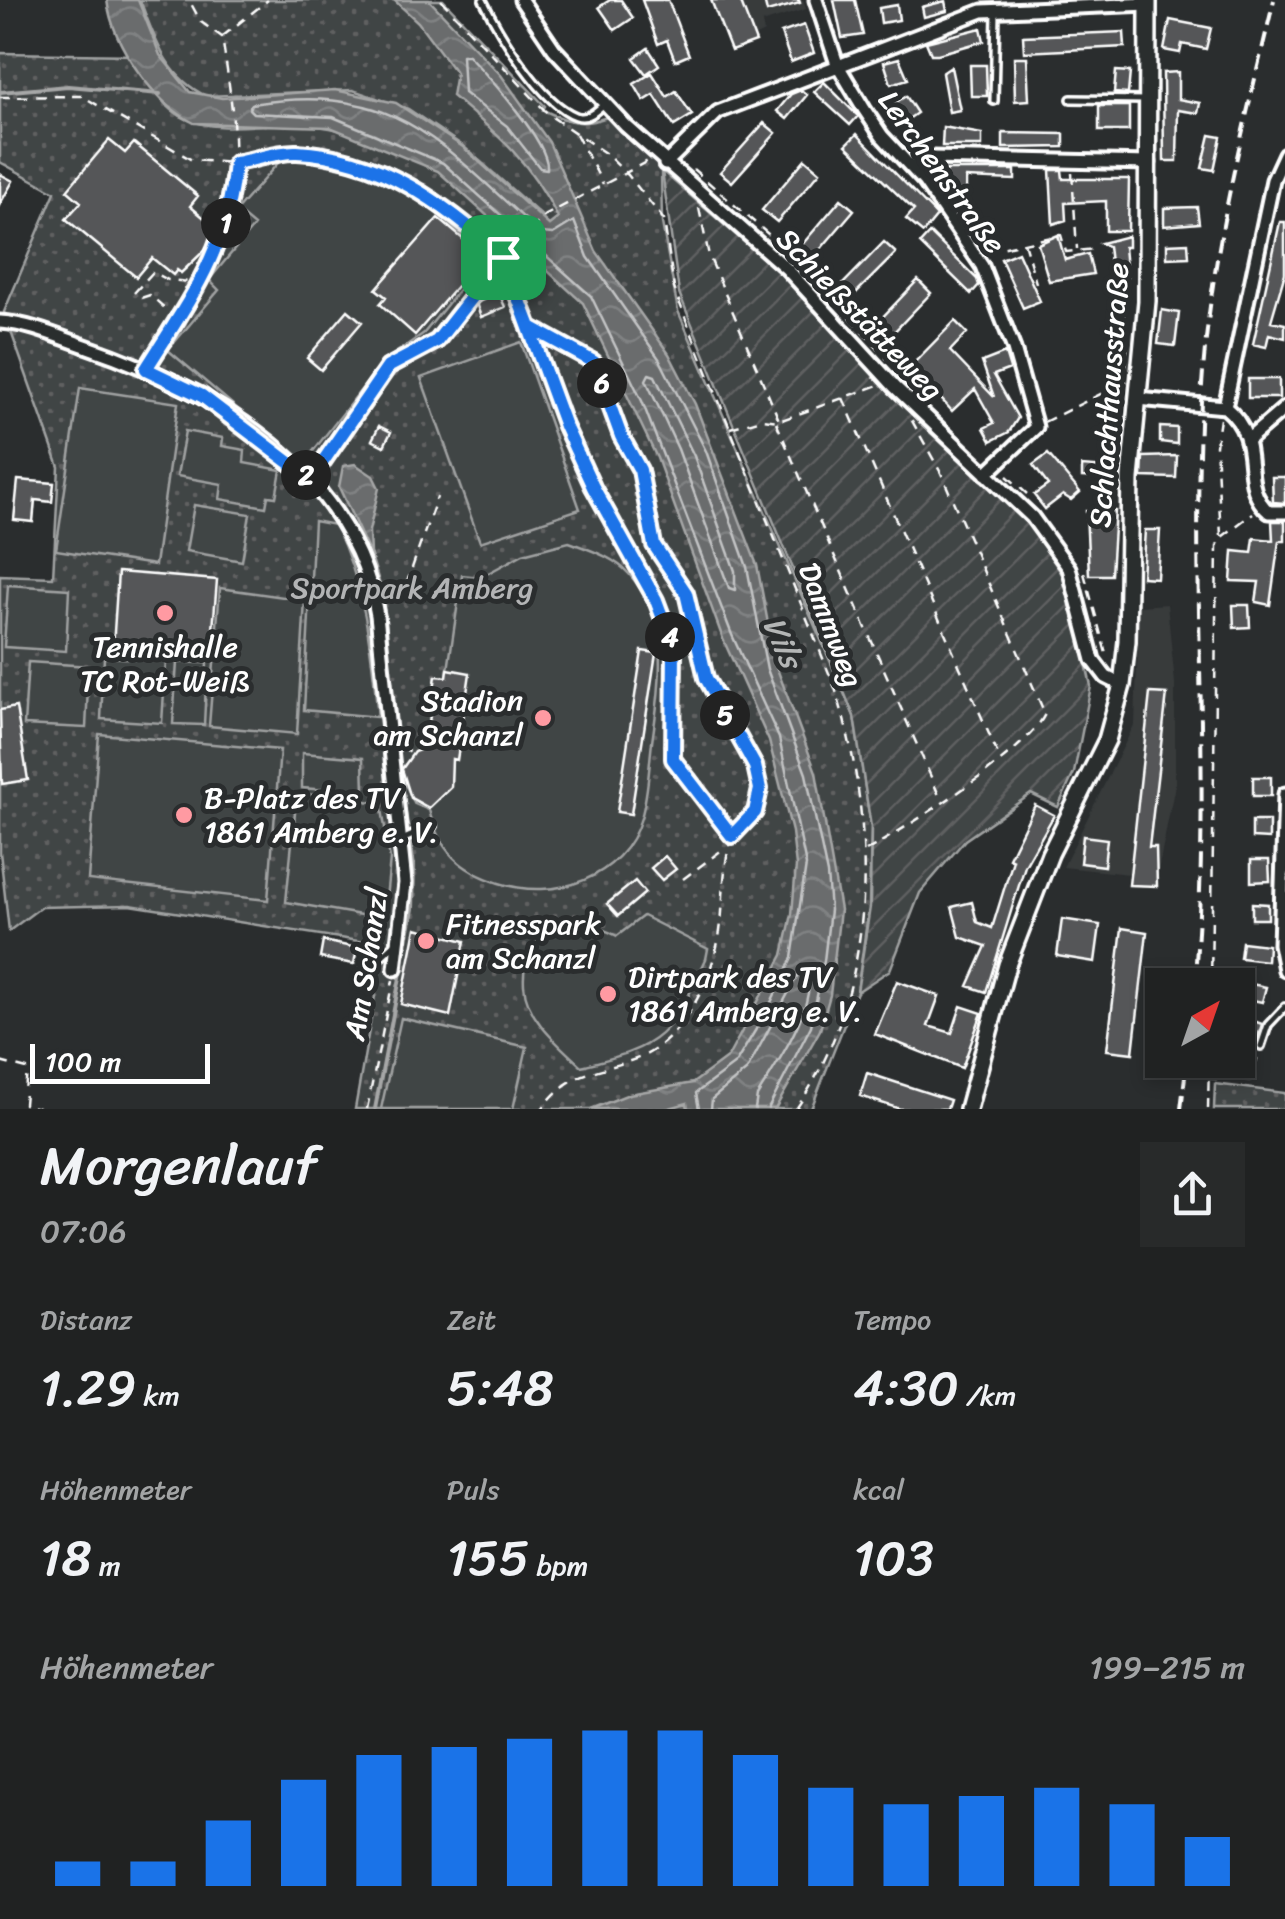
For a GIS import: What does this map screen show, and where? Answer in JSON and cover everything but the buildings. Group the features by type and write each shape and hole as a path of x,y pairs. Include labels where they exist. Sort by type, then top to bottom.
{"main road":[{"name":"Schlachthausstraße","path":"968,1109 1007,965 1050,854 1106,740 1122,685 1127,640 1126,533 1142,374 1150,100 1148,2"}],"street":[{"name":"Schießstätteweg","path":"522,0 554,49 661,160 788,269 895,387 1052,542 1069,568 1093,660 1106,677 1122,685"},
{"name":"Lerchenstraße","path":"816,0 837,64 882,136 912,167 982,266 1014,349 1036,427"},
{"path":"661,160 718,112 982,11 1022,4 1148,2"},
{"path":"912,167 930,158 1149,162"},
{"path":"1225,407 1273,180 1284,160"},
{"name":"Am Schanzl","path":"0,322 20,324 146,369 202,396 311,479 354,537 371,582 402,840 406,883 396,969"},
{"path":"1138,399 1225,407 1250,438 1252,482 1262,506 1269,512 1285,512"},
{"path":"1250,438 1285,408"},
{"path":"986,474 1036,427"},
{"path":"1284,794 1280,944 1285,970"}],"lane":[{"path":"483,0 513,50 556,103 578,116 589,116 606,103"},
{"path":"994,101 996,10"},
{"path":"1071,99 1150,100"},
{"path":"402,840 433,826"},
{"path":"360,976 400,940"},
{"path":"1261,1046 1268,1025 1285,1007"}],"path":[{"path":"146,369 200,284 222,241 232,205 235,148 222,37 201,22 189,0"},
{"path":"222,37 268,0"},
{"name":"Dammweg","path":"440,0 549,115 628,175 664,220 674,288 835,688 853,745 864,852 851,977 832,1037 796,1109"},
{"path":"0,97 82,96 192,160 235,163 295,152 356,163 412,185 466,222 503,257 579,456 634,556 674,648 673,759 732,836"},
{"path":"576,132 603,185"},
{"path":"311,479 388,367 437,341 503,257 546,215 585,193 661,160"},
{"path":"1072,161 1078,251"},
{"path":"700,194 709,256 941,801"},
{"path":"992,249 1061,235 1066,252 1094,249"},
{"path":"1024,242 1036,283"},
{"path":"134,293 153,272 168,280 200,284"},
{"path":"140,298 150,296 177,319"},
{"path":"530,327 594,362 621,436 640,470 654,545 681,581 706,678 755,766 760,789 755,812 729,844 718,938 696,1000 678,1026 643,1056 578,1073 542,1109"},
{"path":"1036,427 1142,374"},
{"path":"729,429 762,419 778,421 881,384"},
{"path":"843,398 1000,758"},
{"path":"1211,968 1218,546 1222,537 1216,445 1225,407"},
{"path":"864,852 1000,758 1045,714 942,473 906,413"},
{"path":"400,602 436,496"},
{"path":"1222,537 1262,506"},
{"path":"406,749 412,755"},
{"path":"684,879 729,844"},
{"name":"Am Schanzl","path":"368,1109 396,969"},
{"path":"1255,1065 1261,1046"},
{"path":"0,1062 27,1069 23,1106 42,1109"},
{"path":"1208,1109 1208,1078 1251,1078"}],"shaded area":[{"path":"740,0 803,0 806,9 762,23 764,32 754,37"},
{"path":"1167,604 1175,683 1175,785 1157,877 1063,867 1135,723 1139,606"}],"green space":[{"name":"Sportpark Amberg","path":"140,0 443,0 545,106 543,110 577,122 612,115 661,169 662,223 678,311 854,716 871,827 869,907 857,992 811,1109 355,1109 384,945 130,905 41,907 9,931 0,852 0,575 53,577 59,467 4,312 55,192 0,162 0,53 137,55 153,88 171,110 192,121 216,126 330,128 370,139 438,170 518,242 543,217 463,146 408,109 353,90 206,96 171,68"},
{"path":"284,156 381,176 414,193 486,256 424,333 383,362 303,464 168,350 219,290 209,280 254,226 236,211"},
{"path":"662,171 796,287 921,424 1027,521 1068,583 1091,686 1074,773 1058,807 1031,794 965,840 920,893 890,970 857,992 870,907 871,827 854,716 679,293"},
{"path":"521,342 580,509 480,542 421,378"},
{"path":"80,388 178,403 155,565 56,550"},
{"path":"185,431 223,438 222,446 245,450 244,463 281,470 276,497 268,496 266,507 220,499 222,484 177,476"},
{"path":"194,505 250,514 242,561 186,551"},
{"path":"314,521 335,525 354,572 369,643 378,717 304,710"},
{"name":"Stadion am Schanzl","path":"569,542 623,568 651,610 657,630 660,672 647,787 632,839 603,870 563,886 520,888 485,878 453,857 429,810 415,804 401,776 414,752 426,748 436,676 447,677 462,575 481,577 523,554"},
{"path":"8,585 69,589 66,651 4,647"},
{"path":"220,588 305,600 297,734 209,726"},
{"path":"104,657 166,660 162,723 101,719"},
{"path":"28,662 89,666 86,728 24,725"},
{"path":"177,662 207,663 204,725 173,724"},
{"name":"B-Platz des TV 1861 Amberg e. V.","path":"99,734 280,750 268,900 88,880"},
{"path":"302,753 363,758 364,793 302,788"},
{"path":"297,793 381,803 390,859 384,919 286,902"},
{"name":"Dirtpark des TV 1861 Amberg e. V.","path":"643,916 708,949 706,959 683,1005 661,1034 630,1052 581,1066 545,1030 531,1009 524,985 531,950 554,931 569,927 601,929 617,936"},
{"path":"401,1018 527,1047 513,1109 381,1109"},
{"path":"1215,1084 1285,1093 1285,1109 1214,1109"}],"water":[{"path":"107,0 138,0 160,55 190,92 222,98 335,90 396,103 463,147 549,225 558,218 537,181 499,137 452,96 456,73 418,22 394,0 429,0 501,75 549,142 596,251 669,354 695,404 757,565 776,666 816,772 840,910 830,995 820,1030 775,1109 688,1109 687,1103 666,1109 591,1109 629,1094 693,1083 728,1057 783,955 796,866 792,832 769,741 723,639 657,458 583,303 438,171 330,127 194,123 179,114 150,87 127,54"},
{"path":"355,464 373,476 379,488 369,531 370,555 339,487 343,466"}],"waterway":[{"path":"0,92 68,86 160,94"},
{"path":"370,555 382,594 387,653"},
{"path":"375,1109 413,909 414,866 400,782"}],"railway":[{"path":"1195,968 1201,839 1199,475 1205,351 1228,199 1274,0"},
{"path":"1181,1109 1185,1078"}],"place":[{"name":"Tennishalle TC Rot-Weiß","path":"165,613"},
{"name":"Stadion am Schanzl","path":"543,718"},
{"name":"B-Platz des TV 1861 Amberg e. V.","path":"184,815"},
{"name":"Fitnesspark am Schanzl","path":"426,941"},
{"name":"Dirtpark des TV 1861 Amberg e. V.","path":"608,994"}],"route":[{"path":"503,257 466,222 412,185 356,163 295,152 235,163 232,205 222,241 200,284 146,369 202,396 311,479 388,367 437,341 503,257 565,426 593,487 627,541 656,600 674,648 673,759 732,836 755,812 760,789 755,766 706,678 681,581 654,545 640,470 621,436 594,362 577,349 530,327 503,257"}],"water label":[{"name":"Vils","path":"783,642"}]}
